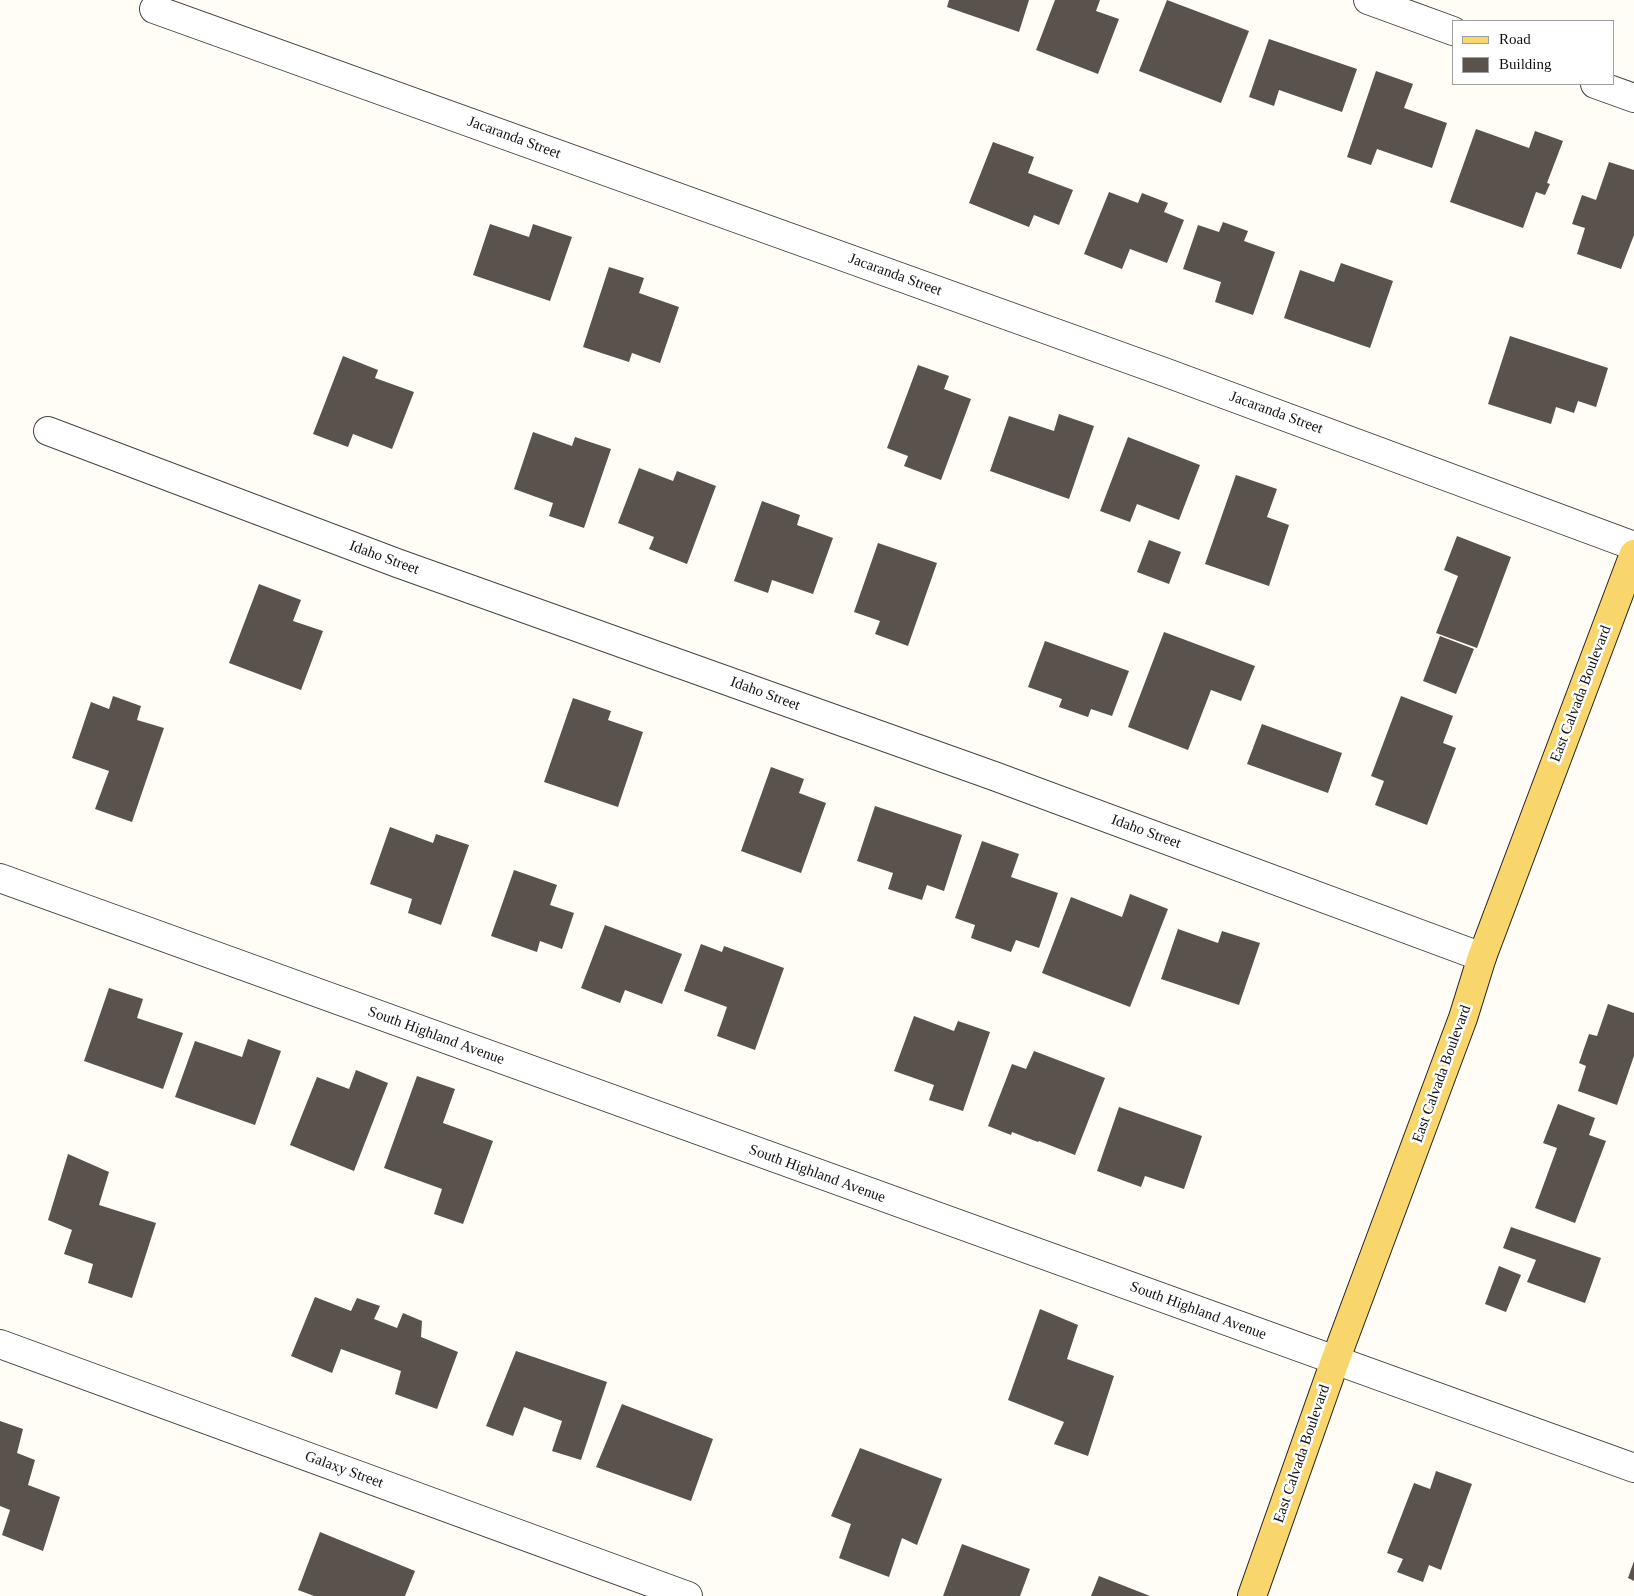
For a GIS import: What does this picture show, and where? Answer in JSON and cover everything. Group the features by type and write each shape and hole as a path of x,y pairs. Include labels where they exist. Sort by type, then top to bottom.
{"main road":[{"name":"East Calvada Boulevard","path":"1252,1596 1335,1361 1464,1018 1482,957 1634,554"}],"street":[{"path":"1368,0 1452,31"},
{"name":"Jacaranda Street","path":"154,9 1167,373 1634,546"},
{"path":"1598,85 1634,98"},
{"name":"Idaho Street","path":"48,432 397,563 984,772 1482,957"},
{"name":"South Highland Avenue","path":"0,878 1634,1468"},
{"name":"Galaxy Street","path":"0,1344 688,1596"}],"building":[{"path":"949,0 1029,0 1019,32 947,7"},
{"path":"1055,0 1100,0 1096,11 1119,19 1098,74 1036,50"},
{"path":"1167,0 1249,31 1221,103 1139,71"},
{"path":"1269,39 1357,69 1342,112 1279,90 1274,106 1249,97"},
{"path":"1376,71 1413,84 1404,108 1447,123 1432,168 1377,149 1371,165 1347,157"},
{"path":"1476,129 1529,148 1535,131 1563,141 1547,183 1550,184 1545,195 1536,192 1523,228 1450,202"},
{"path":"993,142 1034,157 1028,173 1073,190 1059,225 1034,215 1029,227 969,203"},
{"path":"1609,162 1634,170 1634,235 1621,269 1577,254 1585,228 1572,224 1582,195 1596,200"},
{"path":"1109,192 1138,203 1142,193 1168,203 1164,212 1184,220 1167,263 1130,249 1122,269 1084,254"},
{"path":"1223,222 1248,231 1244,241 1275,252 1253,315 1215,302 1221,282 1183,269 1198,225 1219,232"},
{"path":"490,224 529,237 533,224 572,237 550,301 473,275"},
{"path":"1341,263 1393,281 1370,348 1284,318 1300,270 1334,282"},
{"path":"609,267 644,278 639,293 679,307 660,363 632,353 629,362 583,347"},
{"path":"1510,336 1608,368 1596,407 1578,401 1574,413 1556,407 1551,424 1488,404"},
{"path":"343,356 378,370 375,378 414,392 392,449 353,434 348,447 313,434"},
{"path":"918,365 949,376 944,389 971,399 941,480 904,466 908,456 887,448"},
{"path":"1059,414 1094,426 1069,499 990,471 1009,416 1054,431"},
{"path":"533,432 572,446 575,437 611,449 584,528 549,516 553,503 514,489"},
{"path":"1128,437 1200,465 1179,520 1137,504 1130,522 1100,511"},
{"path":"639,468 673,481 677,471 716,486 687,564 649,549 654,537 618,523"},
{"path":"1236,475 1277,489 1267,517 1289,525 1269,586 1205,564"},
{"path":"762,501 800,515 797,525 833,538 813,594 772,580 768,593 734,581"},
{"path":"1457,536 1511,557 1477,648 1436,633 1458,576 1444,570"},
{"path":"1149,540 1181,552 1169,584 1137,572"},
{"path":"878,543 937,563 908,646 875,634 880,621 854,612"},
{"path":"259,584 301,600 293,621 323,631 301,690 229,663"},
{"path":"1164,632 1255,666 1241,701 1211,690 1188,750 1128,727"},
{"path":"1440,636 1474,649 1456,694 1423,681"},
{"path":"1045,641 1129,671 1112,716 1091,709 1088,717 1059,707 1062,699 1028,687"},
{"path":"113,696 141,706 137,720 164,728 132,822 95,809 109,771 72,758 91,702 109,709"},
{"path":"1401,696 1453,716 1443,743 1456,748 1427,825 1375,805 1384,781 1371,776"},
{"path":"573,698 611,711 608,720 643,732 618,807 544,782"},
{"path":"1262,724 1342,753 1328,793 1247,764"},
{"path":"771,767 804,779 799,793 826,803 801,873 741,851"},
{"path":"875,806 962,835 944,891 927,885 922,900 888,889 893,873 857,861"},
{"path":"390,827 433,843 436,834 469,845 441,925 408,913 412,899 370,884"},
{"path":"982,841 1019,854 1011,877 1058,893 1039,948 1016,940 1011,952 971,938 975,925 955,918"},
{"path":"514,870 557,885 550,905 574,913 562,949 540,941 537,952 491,936"},
{"path":"1130,894 1168,909 1130,1007 1042,973 1071,897 1122,917"},
{"path":"605,925 682,954 662,1004 625,990 620,1003 581,988"},
{"path":"1178,929 1218,943 1222,931 1260,943 1239,1005 1161,979"},
{"path":"701,944 722,952 724,946 784,968 755,1050 717,1036 727,1007 684,991"},
{"path":"109,988 143,999 137,1018 183,1033 163,1089 84,1061"},
{"path":"1608,1004 1634,1013 1634,1056 1617,1105 1578,1091 1586,1066 1579,1063 1589,1034 1597,1036"},
{"path":"914,1016 954,1031 958,1021 990,1032 963,1111 929,1100 934,1085 894,1071"},
{"path":"248,1039 281,1051 255,1125 175,1097 195,1041 242,1057"},
{"path":"1034,1051 1105,1078 1075,1155 1012,1132 1011,1135 988,1126 1012,1064 1026,1069"},
{"path":"356,1070 388,1083 354,1171 290,1145 317,1077 349,1089"},
{"path":"417,1076 455,1089 443,1123 493,1141 463,1224 434,1214 442,1189 384,1168"},
{"path":"1558,1104 1595,1118 1589,1135 1606,1141 1575,1223 1535,1208 1557,1148 1543,1143"},
{"path":"1119,1107 1202,1136 1184,1189 1145,1176 1141,1187 1097,1171"},
{"path":"68,1154 109,1172 99,1205 156,1223 132,1298 88,1283 93,1264 64,1254 72,1230 48,1220"},
{"path":"1511,1227 1601,1258 1585,1303 1527,1282 1536,1260 1503,1248"},
{"path":"1499,1266 1521,1275 1506,1312 1485,1304"},
{"path":"315,1297 351,1311 357,1298 380,1306 374,1319 397,1328 403,1313 422,1321 421,1337 458,1352 437,1409 395,1394 401,1371 341,1349 332,1373 291,1356"},
{"path":"1040,1309 1078,1325 1067,1359 1114,1376 1088,1456 1054,1444 1064,1422 1008,1400"},
{"path":"516,1351 607,1382 581,1460 552,1451 562,1421 524,1407 513,1436 486,1426"},
{"path":"622,1404 713,1439 691,1501 596,1467"},
{"path":"0,1421 23,1429 17,1453 35,1460 28,1485 60,1497 43,1551 2,1535 10,1510 0,1506"},
{"path":"860,1448 942,1479 917,1545 902,1538 889,1577 839,1558 851,1524 831,1516"},
{"path":"1436,1471 1472,1484 1441,1570 1429,1565 1423,1582 1397,1572 1403,1559 1387,1553 1414,1483 1430,1489"},
{"path":"320,1532 415,1571 405,1596 314,1596 298,1590"},
{"path":"962,1544 1030,1569 1020,1596 943,1596"},
{"path":"1634,1561 1634,1581 1628,1578"},
{"path":"1099,1576 1150,1596 1091,1596"}]}
